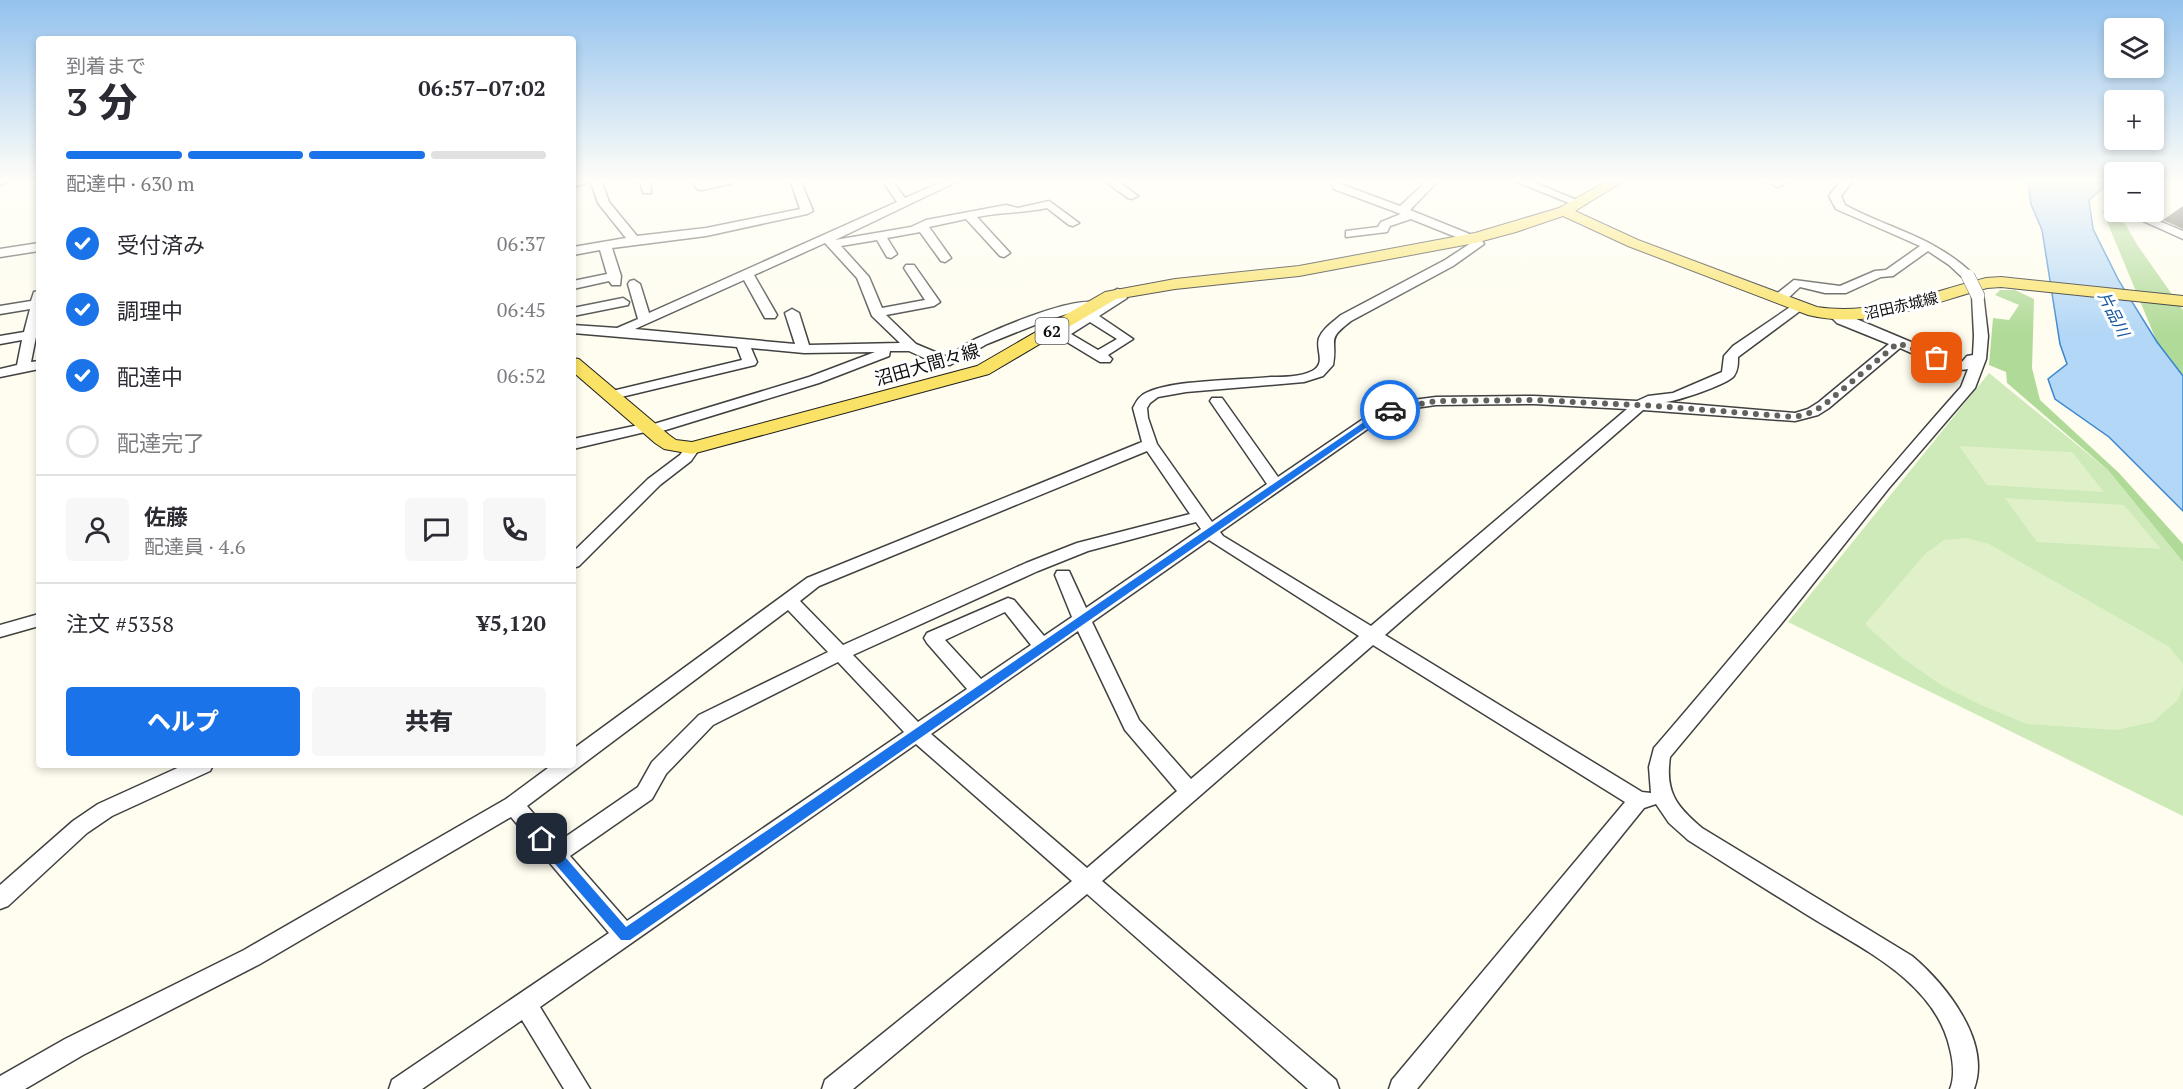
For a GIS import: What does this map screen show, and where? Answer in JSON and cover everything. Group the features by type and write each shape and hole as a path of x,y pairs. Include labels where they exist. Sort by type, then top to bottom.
{"main road":[{"name":"沼田大間々線","path":"692,448 983,370 1092,311 1117,293 1175,284 1299,271 1499,233"},
{"name":"沼田赤城線","path":"1615,233 1633,243 1799,305 1837,316 1879,312 1986,284 2008,282 2183,301"},
{"path":"576,365 613,394 650,429 671,445 692,448"}],"street":[{"path":"628,233 634,240"},
{"path":"576,250 634,240 699,233"},
{"path":"619,332 846,233"},
{"path":"830,241 893,233"},
{"path":"927,233 945,258"},
{"path":"984,233 1004,253"},
{"path":"1350,234 1360,233"},
{"path":"1457,233 1473,239 1478,244 1449,263 1346,318 1332,328 1325,340 1329,356 1323,371 1310,377 1294,380 1186,388 1149,397 1140,408 1150,444 1217,540 1639,800 1664,801"},
{"path":"1898,233 1929,245 1950,259 1968,276 1978,296 1981,336 1979,359 1968,388 1883,485 1775,620 1661,754 1657,770 1658,785 1673,816 1695,834 1904,963 1924,980 1943,1005 1959,1033 1965,1053 1965,1084 1962,1089"},
{"path":"880,236 891,255"},
{"path":"830,241 863,277 877,313 911,348 942,361 950,361 982,341 1042,317 1076,307 1092,311 1126,339 1102,357 1064,336 1065,331 1092,311"},
{"path":"977,244 992,241"},
{"path":"576,282 616,279 605,245"},
{"path":"1780,298 1798,283 1825,290 1842,290 1879,274 1889,273 1929,245"},
{"path":"0,252 36,247"},
{"path":"877,313 934,302 910,268"},
{"path":"748,275 770,315"},
{"path":"633,284 645,321"},
{"path":"0,310 36,301"},
{"path":"576,311 623,302"},
{"path":"834,1089 1088,880 1638,406 1648,400 1676,397 1727,375 1731,368 1731,356 1738,349 1799,305"},
{"path":"792,313 804,349"},
{"path":"1837,316 1898,343 1962,367 1970,364 1972,359 1979,359"},
{"path":"576,329 804,349 911,348"},
{"path":"0,340 35,333"},
{"path":"23,368 35,333"},
{"path":"401,1089 1044,648 1206,524 1277,487 1377,416 1413,404 1436,401 1534,400 1656,406 1786,417 1802,415 1824,405 1898,343"},
{"path":"613,394 750,362 743,344"},
{"path":"576,443 650,429 814,380 886,352 888,349"},
{"path":"0,373 36,366"},
{"path":"1217,400 1277,487"},
{"path":"576,758 813,582 1150,444"},
{"path":"576,559 654,482 686,458 692,448"},
{"path":"556,855 645,793 659,768 706,720 840,654 1032,567 1083,547 1206,524"},
{"path":"1063,575 1082,621 1132,725 1189,791"},
{"path":"788,599 918,734 1327,1089"},
{"path":"980,692 933,638 1008,604 1044,648"},
{"path":"0,631 36,621"},
{"path":"0,899 80,827 105,810 196,768"},
{"path":"1,1089 74,1047 252,957 513,805 563,768"},
{"path":"1401,1089 1639,800"},
{"path":"513,805 625,935"},
{"path":"525,1004 578,1089"}],"green space":[{"path":"2112,233 2130,233 2183,310 2183,377 2157,342"},
{"path":"2000,290 2015,290 2034,299 2032,368 2040,400 2119,473 2183,544 2183,562 2108,470 2007,383 2006,372 1989,365 1993,318 2009,320 2019,305 1995,295"},
{"path":"1989,373 2108,470 2183,562 2183,816 1788,622"},
{"path":"1959,446 2072,452 2104,492 1987,485"},
{"path":"2005,498 2124,505 2161,549 2037,542"},
{"path":"1967,538 1989,544 2168,646 2183,664 2183,686 2178,700 2153,722 2116,730 2027,724 1941,685 1901,657 1865,624 1925,554 1944,540"}],"water":[{"name":"片品川","path":"2042,233 2095,233 2119,281 2157,342 2183,376 2183,511 2109,437 2055,399 2048,379 2067,364 2060,344"}],"way so far":[{"path":"1390,410 1436,401 1534,400 1656,406 1795,417 1813,412 1824,405 1898,343 1937,358"}],"route":[{"path":"542,839 625,935 1377,416 1390,410"}]}
